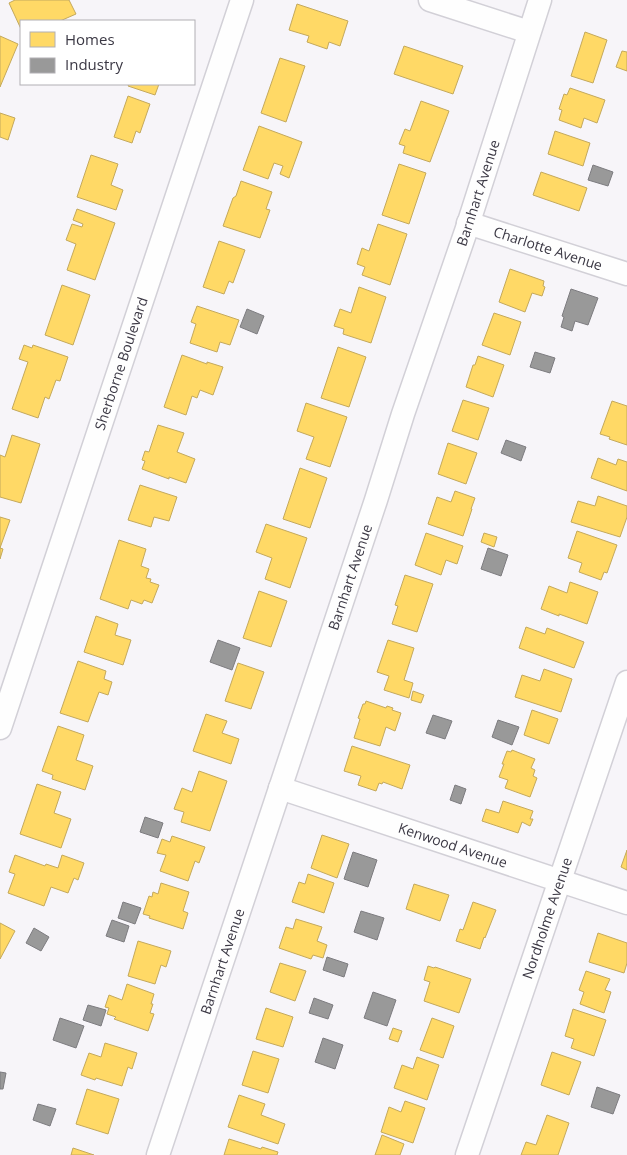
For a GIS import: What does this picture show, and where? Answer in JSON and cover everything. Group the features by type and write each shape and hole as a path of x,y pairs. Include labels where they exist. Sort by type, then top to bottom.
{"street":[{"name":"Sherborne Boulevard","path":"0,728 242,0"},
{"path":"430,0 529,32"},
{"name":"Barnhart Avenue","path":"158,1155 468,223 540,0"},
{"name":"Charlotte Avenue","path":"468,223 627,274"},
{"name":"Nordholme Avenue","path":"467,1155 627,682"},
{"name":"Kenwood Avenue","path":"280,788 627,903"}],"building: Homes":[{"path":"15,0 69,0 76,14 62,20 20,20 20,27 9,3"},
{"path":"297,4 348,21 340,46 329,42 327,49 307,42 309,36 289,30"},
{"path":"585,32 607,40 593,83 571,76"},
{"path":"0,36 18,44 0,87"},
{"path":"404,46 463,66 453,94 394,74"},
{"path":"622,51 627,52 627,71 616,67"},
{"path":"280,58 305,66 286,122 261,113"},
{"path":"128,85 159,85 155,95"},
{"path":"570,88 605,100 597,123 584,118 581,128 559,120 562,110 559,109 564,94 567,95"},
{"path":"128,96 150,104 140,133 136,131 132,143 114,137"},
{"path":"421,101 449,111 430,162 403,153 405,146 399,144 405,129 410,131"},
{"path":"0,113 15,118 8,140 0,137"},
{"path":"259,126 302,142 289,178 280,174 283,166 274,163 268,179 243,170"},
{"path":"555,131 590,143 583,166 548,154"},
{"path":"91,155 118,164 111,185 123,190 116,210 77,197"},
{"path":"399,164 426,173 409,224 382,215"},
{"path":"541,172 587,188 579,211 533,195"},
{"path":"241,181 272,192 266,209 270,210 260,238 223,226"},
{"path":"77,209 115,223 95,280 67,270 76,244 66,240 72,224 82,227 83,224 73,220"},
{"path":"378,224 407,234 390,285 362,275 365,267 357,264 362,248 369,251"},
{"path":"219,241 245,250 233,283 229,281 224,294 203,287"},
{"path":"510,269 544,281 543,286 545,287 542,296 532,293 525,312 499,302"},
{"path":"62,285 90,295 73,345 45,335"},
{"path":"359,287 386,297 371,343 343,334 344,329 334,326 340,309 351,313"},
{"path":"197,306 239,320 230,345 220,342 217,352 190,343 196,324 191,322"},
{"path":"494,313 521,322 510,355 482,345"},
{"path":"24,345 32,348 33,345 68,357 60,381 56,380 49,399 45,397 38,418 12,409 28,362 19,359"},
{"path":"338,347 366,357 349,407 321,398"},
{"path":"182,355 207,364 207,362 223,367 213,395 200,390 197,398 192,396 186,415 164,407"},
{"path":"478,356 504,365 493,397 466,387"},
{"path":"463,400 489,408 478,440 452,431"},
{"path":"612,401 627,406 627,445 600,434"},
{"path":"306,403 347,417 330,467 306,459 314,437 297,431"},
{"path":"158,425 184,433 177,452 195,459 186,483 142,469 145,461 142,460 145,451 149,452"},
{"path":"12,435 40,444 21,503 0,497 0,455 5,457"},
{"path":"448,443 477,453 466,484 438,474"},
{"path":"598,458 616,465 618,459 627,462 627,491 591,478"},
{"path":"300,468 327,478 310,528 283,519"},
{"path":"140,485 177,497 169,521 154,517 151,527 128,520"},
{"path":"455,491 475,498 463,536 428,524 437,497 451,502"},
{"path":"598,496 627,506 627,517 620,537 571,522 578,501 595,506"},
{"path":"0,517 10,520 0,548"},
{"path":"266,524 307,538 290,588 265,579 272,558 256,552"},
{"path":"577,531 617,545 607,573 604,572 601,580 579,572 582,563 568,558"},
{"path":"426,533 463,546 457,564 446,560 441,575 415,565"},
{"path":"484,533 497,537 494,547 481,542"},
{"path":"119,540 146,549 141,566 149,569 146,578 151,579 150,582 159,585 152,603 144,600 142,604 131,600 128,609 100,599"},
{"path":"0,548 3,549 0,559"},
{"path":"405,575 433,584 417,632 392,624 398,606 395,605"},
{"path":"570,582 598,592 587,624 541,609 549,586 567,593"},
{"path":"259,591 287,601 271,647 243,638"},
{"path":"96,616 118,624 115,635 131,640 123,665 84,652"},
{"path":"526,627 545,634 547,628 584,642 574,668 519,648"},
{"path":"388,640 414,648 404,680 413,683 409,698 384,690 389,676 377,672"},
{"path":"78,661 106,671 104,679 112,682 108,695 99,692 88,722 60,713"},
{"path":"238,663 264,672 251,709 225,701"},
{"path":"544,669 572,679 561,712 515,697 522,675 540,681"},
{"path":"413,691 424,695 421,703 411,700"},
{"path":"366,701 386,708 387,706 393,708 392,710 401,713 395,731 386,727 380,746 354,738 360,719 358,718"},
{"path":"532,710 558,719 549,744 524,735"},
{"path":"206,714 227,721 222,733 239,739 231,764 193,751"},
{"path":"58,726 84,735 76,760 93,766 85,790 52,779 53,775 42,771"},
{"path":"352,746 410,765 402,789 383,782 382,784 379,783 376,791 358,785 361,776 344,771"},
{"path":"512,750 535,759 531,768 535,770 533,776 537,778 530,797 505,788 508,780 499,777 507,751 511,752"},
{"path":"199,771 227,781 210,831 181,822 184,812 174,809 182,788 192,792"},
{"path":"37,784 61,792 54,813 71,819 61,848 20,834"},
{"path":"503,801 533,811 530,819 533,819 530,826 522,822 518,833 482,821 486,809 499,813"},
{"path":"322,835 349,844 337,878 311,868"},
{"path":"172,836 205,847 199,863 195,861 188,881 160,871 166,855 157,853 162,839 170,842"},
{"path":"627,850 627,870 621,867"},
{"path":"15,855 45,866 46,864 58,868 62,855 84,863 78,880 74,878 68,893 51,887 44,906 8,893 15,874 9,872"},
{"path":"308,874 334,883 324,913 292,902 299,882 305,884"},
{"path":"161,883 189,892 183,911 188,913 183,929 149,918 150,916 143,914 149,896 152,897 153,892 158,894"},
{"path":"414,884 449,895 440,921 406,909"},
{"path":"473,902 496,910 480,949 456,941 460,929 463,930"},
{"path":"296,919 322,927 317,941 327,945 323,958 313,955 311,959 279,948 286,927 293,929"},
{"path":"0,923 15,931 0,959"},
{"path":"598,933 627,943 627,963 624,973 589,962"},
{"path":"138,941 171,951 166,967 161,965 155,984 128,976"},
{"path":"280,963 306,971 295,1001 270,992"},
{"path":"428,966 471,979 459,1013 424,1001 430,982 424,980"},
{"path":"586,971 610,979 605,990 611,992 604,1013 580,1004 584,992 579,990"},
{"path":"127,984 154,994 150,1013 154,1014 148,1031 114,1019 116,1017 107,1014 109,1008 105,1007 109,995 122,1000"},
{"path":"266,1008 293,1017 283,1047 256,1039"},
{"path":"573,1009 606,1020 594,1056 571,1048 574,1039 565,1036"},
{"path":"432,1018 454,1026 443,1058 420,1050"},
{"path":"393,1028 402,1031 398,1042 389,1039"},
{"path":"105,1043 137,1053 132,1069 128,1067 122,1086 81,1075 89,1053 101,1057"},
{"path":"253,1051 279,1059 268,1093 242,1085"},
{"path":"552,1052 581,1062 569,1095 541,1085"},
{"path":"417,1057 439,1065 427,1100 394,1088 402,1065 413,1069"},
{"path":"87,1089 119,1099 108,1134 76,1124"},
{"path":"239,1095 265,1104 261,1115 285,1124 278,1144 228,1127"},
{"path":"405,1101 425,1108 413,1143 381,1132 389,1107 401,1112"},
{"path":"547,1115 569,1123 558,1155 521,1155 526,1142 536,1145"},
{"path":"382,1135 404,1144 400,1155 375,1155"},
{"path":"229,1139 278,1152 277,1155 224,1155"},
{"path":"73,1148 94,1155 71,1155"}],"building: Industry":[{"path":"593,165 613,172 608,186 588,180"},
{"path":"571,289 598,298 588,325 575,321 572,331 561,327 564,317 562,316"},
{"path":"247,309 264,316 257,334 240,327"},
{"path":"535,352 555,358 550,373 530,367"},
{"path":"506,440 526,447 521,461 501,453"},
{"path":"488,548 508,555 501,576 481,569"},
{"path":"218,640 240,648 232,670 210,662"},
{"path":"433,715 452,721 445,739 426,733"},
{"path":"498,720 519,727 512,745 492,737"},
{"path":"455,785 466,789 461,804 450,800"},
{"path":"145,817 163,823 158,838 140,832"},
{"path":"353,852 377,860 368,887 344,879"},
{"path":"123,902 141,908 135,924 118,918"},
{"path":"361,911 384,918 377,940 354,932"},
{"path":"112,920 129,926 124,942 106,936"},
{"path":"34,928 49,937 41,951 26,943"},
{"path":"327,957 348,964 344,977 323,970"},
{"path":"373,992 396,1000 387,1026 364,1018"},
{"path":"314,998 333,1005 328,1019 309,1013"},
{"path":"88,1005 106,1010 101,1026 83,1020"},
{"path":"60,1018 84,1026 76,1048 53,1040"},
{"path":"323,1038 343,1045 335,1069 315,1062"},
{"path":"0,1072 6,1073 3,1089 0,1089"},
{"path":"597,1087 620,1095 613,1114 591,1107"},
{"path":"38,1104 56,1109 50,1126 33,1120"}]}
